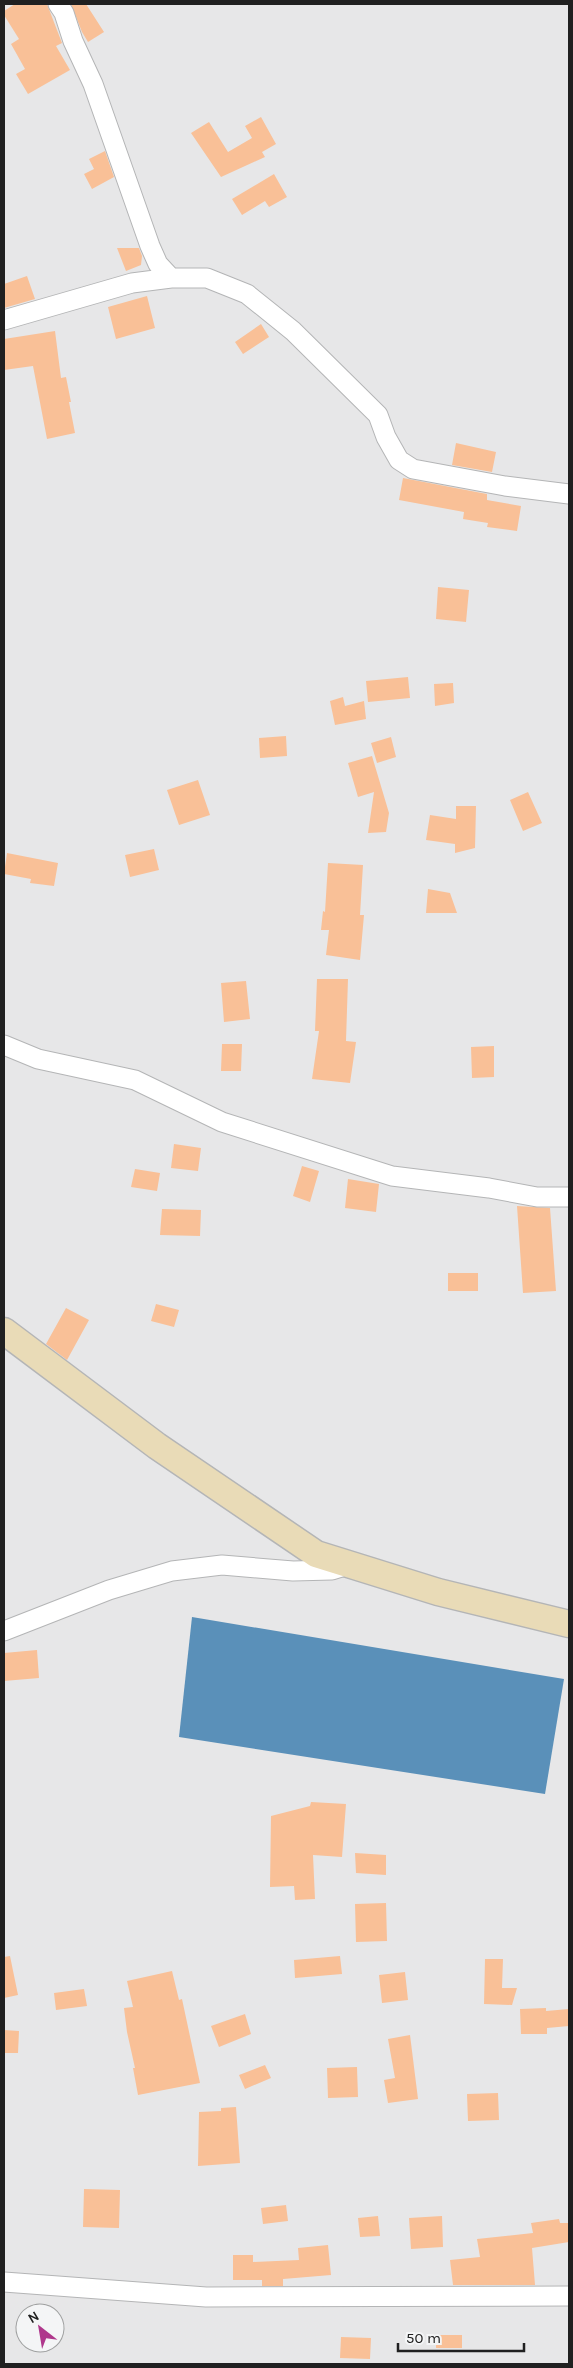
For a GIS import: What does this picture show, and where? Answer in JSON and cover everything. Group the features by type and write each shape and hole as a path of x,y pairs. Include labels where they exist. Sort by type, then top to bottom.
{"street":[{"path":"58,4 64,13 73,41 93,84 150,246 158,264 171,278"},
{"path":"4,320 132,283 171,278 207,278 247,294 293,331 378,415 386,438 399,460 413,469 506,486 569,494"},
{"path":"4,1046 38,1059 136,1080 222,1122 392,1176 489,1188 537,1197 569,1197"},
{"path":"4,1331 157,1446 316,1554 438,1592 569,1624"},
{"path":"4,1631 109,1590 172,1572 222,1565 293,1572 332,1570 351,1565"},
{"path":"4,2282 206,2297 569,2296"}],"water":[{"path":"192,1617 564,1679 545,1794 179,1737"}],"building":[{"path":"15,4 47,4 62,43 56,46 70,70 28,94 16,74 25,69 11,44 19,39 4,15 4,11"},
{"path":"71,4 86,4 104,32 88,42"},
{"path":"261,117 276,144 262,152 265,157 221,177 191,133 209,122 228,152 252,138 245,126"},
{"path":"105,151 114,177 92,189 84,174 94,169 89,159"},
{"path":"274,174 287,197 269,207 265,201 242,215 232,199"},
{"path":"117,248 139,248 142,256 141,265 126,271"},
{"path":"27,276 35,299 4,308 4,284"},
{"path":"147,296 155,328 116,339 108,307"},
{"path":"261,324 269,337 243,354 235,342"},
{"path":"55,331 61,378 66,377 75,433 47,439 33,366 4,370 4,339"},
{"path":"456,443 496,452 492,472 452,465"},
{"path":"403,478 487,494 487,500 521,506 517,531 487,527 488,523 463,519 464,512 399,500"},
{"path":"438,587 469,590 466,622 436,619"},
{"path":"408,677 410,698 368,702 366,681"},
{"path":"453,683 454,703 435,706 434,684"},
{"path":"343,697 345,706 364,701 366,719 335,725 330,701"},
{"path":"286,736 287,756 260,758 259,738"},
{"path":"391,737 396,757 377,763 371,743"},
{"path":"372,756 389,813 386,832 368,833 374,792 358,797 348,763"},
{"path":"198,780 210,815 179,825 167,790"},
{"path":"528,792 542,823 523,831 510,800"},
{"path":"456,806 476,806 475,848 455,853 455,844 426,840 430,815 456,819"},
{"path":"154,849 159,870 130,877 125,855"},
{"path":"7,853 58,863 54,886 30,883 31,879 4,874"},
{"path":"328,863 363,865 360,915 364,915 360,960 326,955 329,930 321,930 323,911 325,912"},
{"path":"428,889 450,893 457,913 426,913"},
{"path":"317,979 348,979 346,1041 356,1042 350,1083 312,1079 319,1031 315,1031"},
{"path":"246,981 250,1019 224,1022 221,983"},
{"path":"222,1044 242,1044 241,1071 221,1071"},
{"path":"494,1046 494,1077 472,1078 471,1047"},
{"path":"174,1144 201,1148 198,1171 171,1168"},
{"path":"302,1166 319,1171 310,1202 293,1196"},
{"path":"135,1169 160,1173 157,1191 131,1187"},
{"path":"348,1179 379,1184 376,1212 345,1208"},
{"path":"517,1206 550,1208 556,1291 523,1293"},
{"path":"162,1209 201,1210 200,1236 160,1235"},
{"path":"448,1273 478,1273 478,1291 448,1291"},
{"path":"156,1304 179,1310 174,1327 151,1321"},
{"path":"66,1308 89,1320 67,1360 46,1344"},
{"path":"37,1650 39,1678 4,1681 4,1653"},
{"path":"311,1802 346,1804 342,1857 313,1855 315,1899 295,1900 294,1886 270,1887 271,1816 310,1806"},
{"path":"355,1853 386,1855 386,1875 356,1873"},
{"path":"386,1903 387,1941 356,1942 355,1904"},
{"path":"10,1956 18,1995 4,1998 4,1957"},
{"path":"340,1956 342,1974 295,1978 294,1960"},
{"path":"485,1959 503,1959 502,1988 517,1988 512,2005 484,2004"},
{"path":"172,1971 179,2000 182,1999 200,2083 138,2095 124,2008 133,2007 127,1981"},
{"path":"405,1972 408,2000 382,2003 379,1975"},
{"path":"84,1989 87,2006 56,2010 54,1993"},
{"path":"546,2008 546,2011 569,2009 569,2026 547,2028 547,2034 521,2034 520,2009"},
{"path":"245,2014 251,2034 219,2047 211,2026"},
{"path":"4,2030 19,2031 18,2053 4,2053"},
{"path":"410,2035 418,2099 388,2103 384,2080 395,2078 388,2039"},
{"path":"265,2065 271,2078 245,2089 239,2075"},
{"path":"357,2067 358,2097 328,2098 327,2068"},
{"path":"498,2093 499,2120 468,2121 467,2094"},
{"path":"236,2107 240,2163 198,2166 199,2112 221,2111 221,2108"},
{"path":"84,2189 120,2190 119,2228 83,2227"},
{"path":"286,2205 288,2221 263,2224 261,2208"},
{"path":"378,2216 380,2236 360,2237 358,2218"},
{"path":"442,2216 443,2247 411,2249 409,2218"},
{"path":"559,2219 560,2223 569,2223 569,2242 532,2248 535,2285 453,2285 450,2260 480,2257 477,2239 533,2233 531,2223"},
{"path":"328,2245 331,2275 283,2279 283,2286 262,2286 262,2280 233,2280 233,2255 253,2255 253,2262 299,2260 298,2248"},
{"path":"436,2335 462,2335 462,2348 436,2348"},
{"path":"341,2337 371,2338 370,2359 340,2358"}]}
